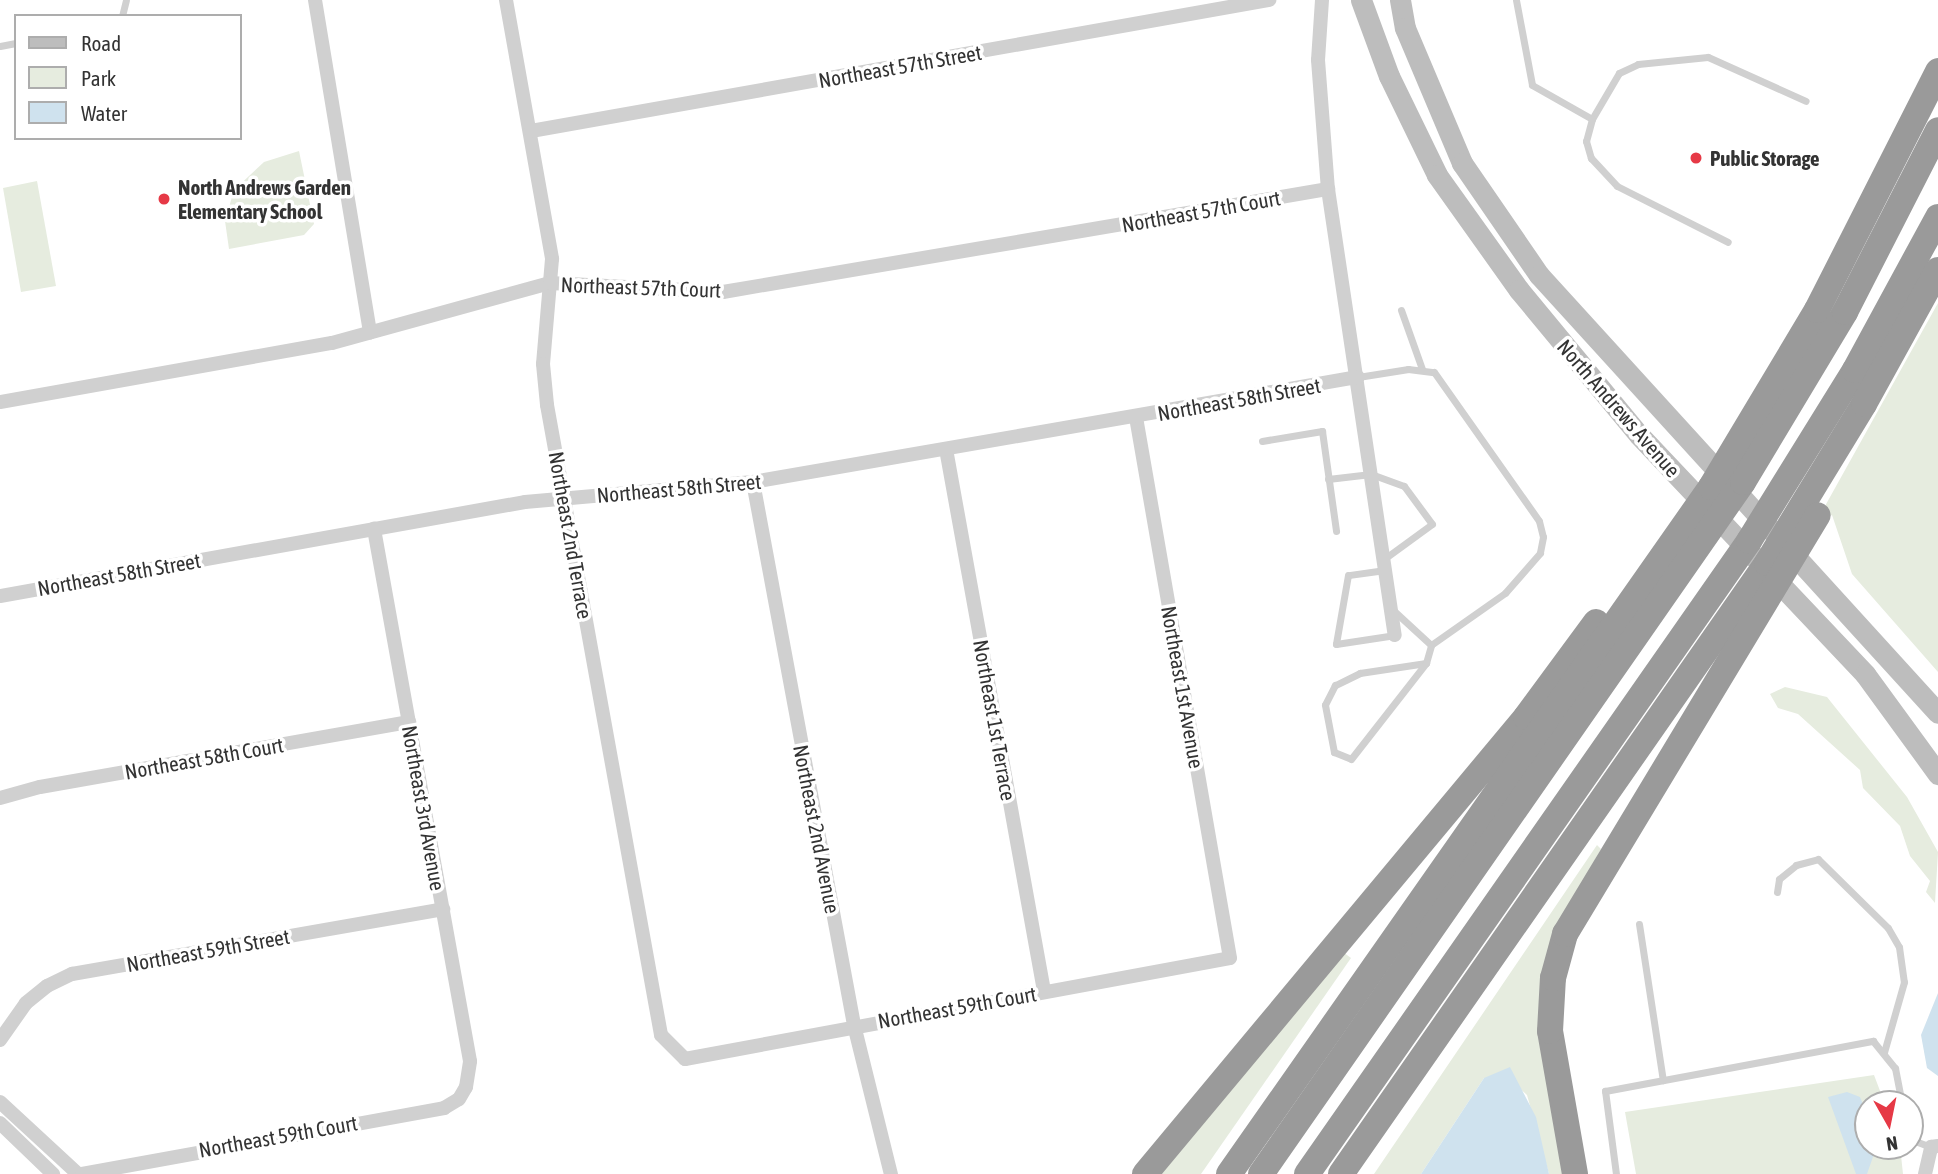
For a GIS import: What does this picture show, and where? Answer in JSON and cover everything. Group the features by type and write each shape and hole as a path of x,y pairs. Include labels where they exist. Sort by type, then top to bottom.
{"highway":[{"path":"1229,1174 1711,487 1835,278 1938,71"},
{"path":"1261,1174 1743,482 1845,312 1938,130"},
{"path":"1307,1174 1749,541 1855,370 1938,217"},
{"path":"1341,1174 1767,563 1893,355 1938,270"},
{"path":"1576,1174 1550,1031 1553,978 1565,934 1838,482 1893,355"},
{"path":"1145,1174 1478,776 1615,597 1711,487"}],"main road":[{"name":"North Andrews Avenue","path":"1362,0 1389,76 1437,175 1519,290 1639,435 1889,703 1938,774"},
{"name":"North Andrews Avenue","path":"1400,0 1405,28 1462,163 1539,275 1666,419 1821,581 1938,713"}],"street":[{"path":"315,0 370,332"},
{"name":"Northeast 2nd Terrace","path":"506,0 552,259 543,364 565,497 661,1035 685,1059"},
{"name":"Northeast 57th Street","path":"531,131 1269,0"},
{"path":"1322,0 1318,60 1328,189 1395,635"},
{"name":"Northeast 57th Court","path":"0,402 370,332 550,283 723,292 1328,189"},
{"name":"Northeast 58th Street","path":"0,596 374,528 565,497 669,493 753,482 1358,377"},
{"name":"Northeast 1st Avenue","path":"1136,417 1230,958"},
{"name":"Northeast 1st Terrace","path":"946,449 1044,991"},
{"name":"Northeast 2nd Avenue","path":"753,482 854,1025 891,1174"},
{"name":"Northeast 3rd Avenue","path":"374,528 470,1061 466,1087"},
{"name":"Northeast 58th Court","path":"0,797 40,786 409,722"},
{"name":"Northeast 59th Street","path":"0,1040 26,1003 72,974 443,909"},
{"name":"Northeast 59th Court","path":"685,1059 854,1025 1230,958"},
{"name":"Northeast 59th Court","path":"80,1174 444,1108 458,1099 466,1087"},
{"path":"0,1102 80,1174"},
{"path":"0,1123 53,1174"},
{"path":"1925,1174 1935,1146"}],"lane":[{"path":"1516,0 1532,85 1592,119"},
{"path":"1728,242 1617,186 1591,158 1586,141 1592,119 1619,73 1638,64 1708,57 1807,101"},
{"path":"1401,310 1422,369"},
{"path":"1358,377 1422,369 1434,372 1455,397 1539,521 1543,537 1540,553 1505,593 1431,645 1426,663 1351,758 1334,752 1325,705 1335,685 1360,673 1426,663"},
{"path":"1262,442 1322,431 1336,531"},
{"path":"1328,479 1371,474 1404,485 1432,524 1384,565 1348,575 1336,644 1395,635"},
{"path":"1391,608 1431,645"},
{"path":"1777,892 1779,879 1796,865 1818,859 1888,928 1899,947 1904,982 1884,1052"},
{"path":"1639,925 1663,1080"},
{"path":"1616,1174 1605,1091 1873,1041 1895,1068 1899,1090"}],"green space":[{"path":"299,151 314,224 304,235 229,249 225,221 234,190 264,162"},
{"path":"37,181 56,286 21,292 3,188"},
{"path":"1938,303 1938,672 1852,574 1832,515 1815,524"},
{"path":"1785,687 1827,697 1907,797 1938,852 1935,903 1926,892 1930,881 1910,856 1900,826 1863,788 1860,770 1798,714 1778,708 1770,694"},
{"path":"1597,845 1601,849 1563,917 1563,1174 1549,1174 1527,1095 1518,1087 1484,1078 1421,1174 1374,1174"},
{"path":"1343,952 1351,958 1201,1174 1154,1174"},
{"path":"1874,1075 1880,1090 1854,1090 1854,1160 1902,1160 1903,1174 1636,1174 1625,1112"}],"water":[{"path":"1938,993 1938,1076 1927,1068 1921,1035"},
{"path":"1510,1067 1536,1117 1549,1174 1421,1174 1484,1078"},
{"path":"1847,1092 1854,1095 1854,1160 1872,1160 1867,1174 1856,1174 1828,1097"}],"place":[{"name":"Public Storage","path":"1696,158"},
{"name":"North Andrews Garden Elementary School","path":"164,199"}]}
